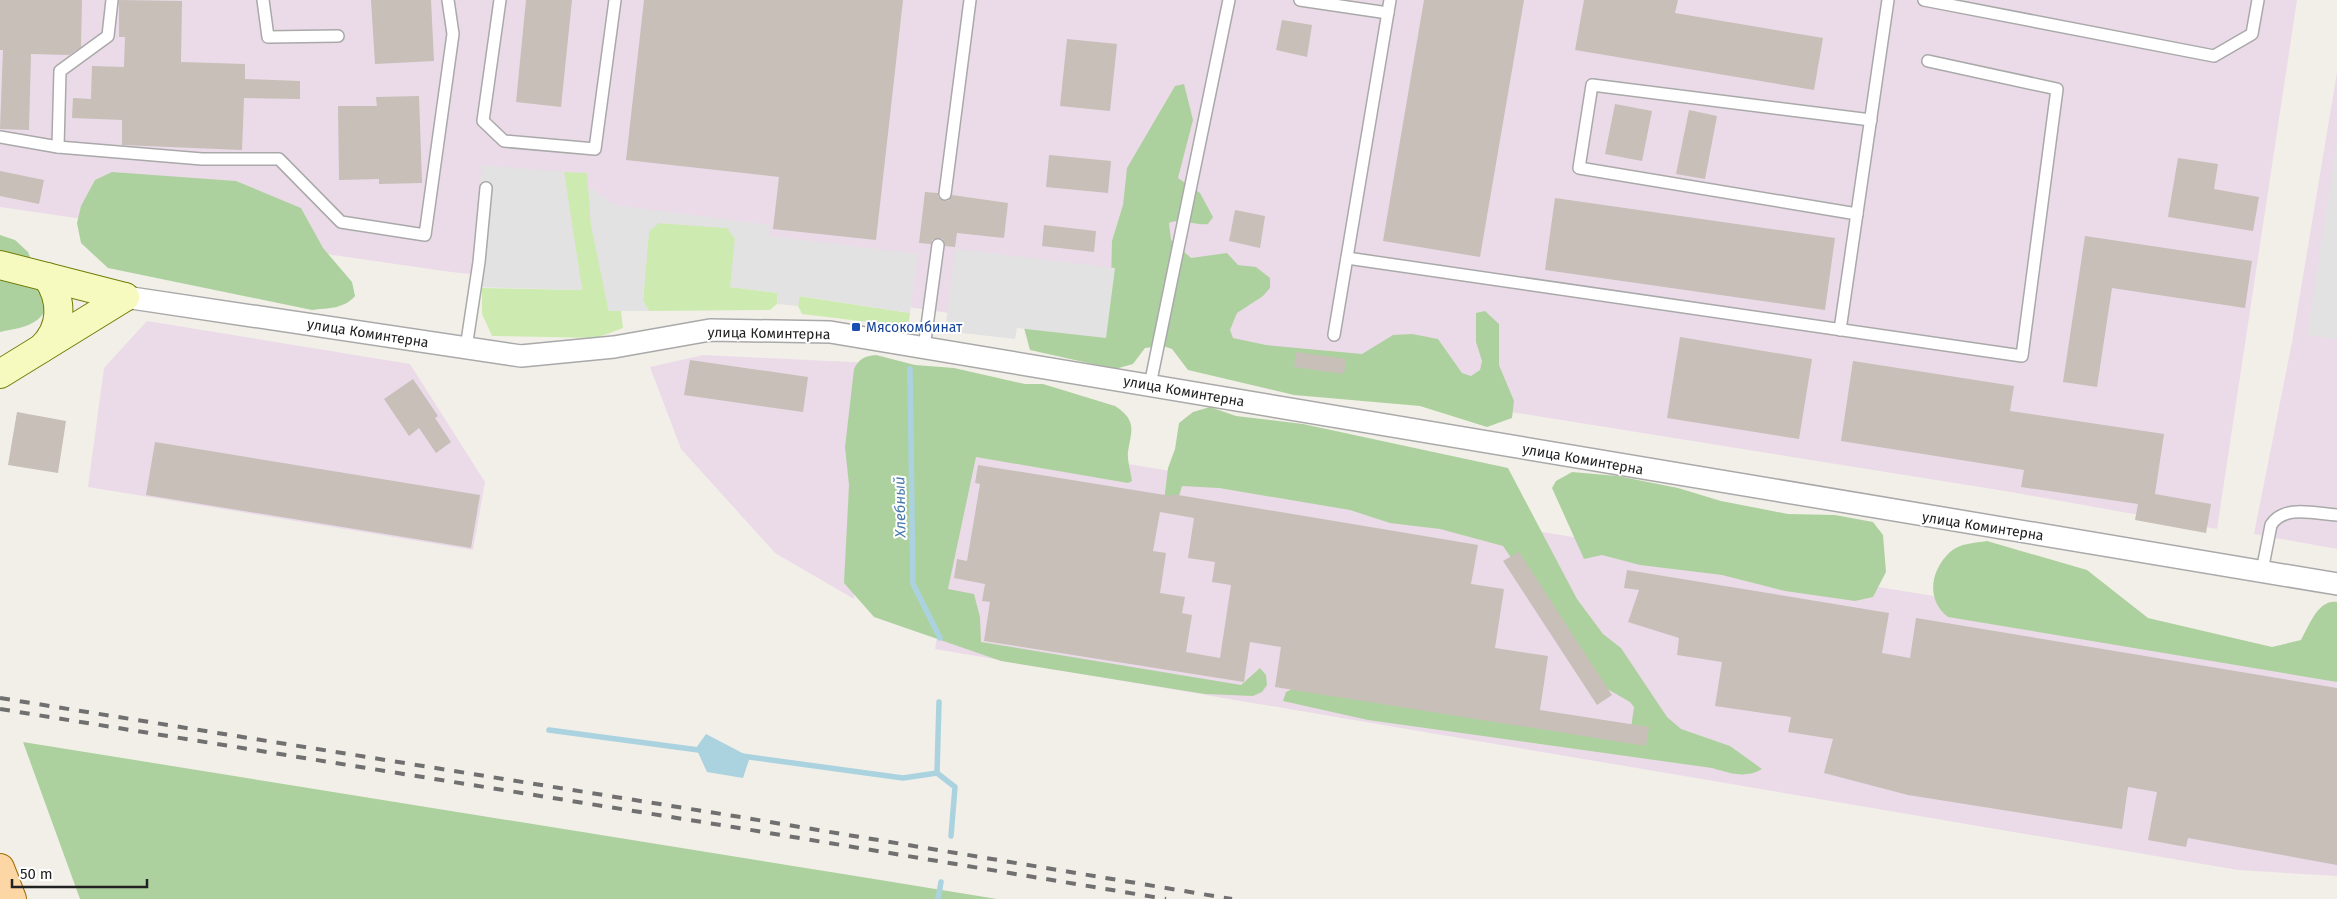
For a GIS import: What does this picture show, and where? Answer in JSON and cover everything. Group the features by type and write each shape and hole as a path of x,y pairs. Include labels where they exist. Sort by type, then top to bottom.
{"main road":[{"path":"0,868 12,899"}],"street":[{"path":"0,265 125,297"},
{"path":"41,349 53,335 59,317 56,293 47,278"},
{"name":"улица Коминтерна","path":"125,297 521,356 614,347 710,330 830,332 1913,515 2337,584"},
{"path":"0,374 125,297"}],"lane":[{"path":"58,147 60,71 108,36 112,0"},
{"path":"263,0 268,37 338,36"},
{"path":"0,137 58,147 202,159 279,159 341,222 425,235 453,34 448,0"},
{"path":"500,0 483,121 504,141 595,149 615,0"},
{"path":"945,194 970,0"},
{"path":"1150,385 1229,0"},
{"path":"1300,0 1388,13"},
{"path":"1334,335 1390,0"},
{"path":"1840,330 1888,0"},
{"path":"1924,0 2214,56 2252,34 2258,0"},
{"path":"1347,258 2022,356 2057,89 1928,61"},
{"path":"1858,214 1579,168 1592,85 1871,120"},
{"path":"466,348 479,262 486,188"},
{"path":"924,348 938,245"},
{"path":"2262,571 2271,525 2274,520 2290,512 2337,515"}],"shaded area":[{"path":"0,0 2297,0 2217,529 2011,492 1517,413 1123,338 741,283 601,288 451,272 0,207"},
{"path":"2337,72 2337,549 2254,534 2292,342"},
{"path":"2337,141 2337,339 2307,335"},
{"path":"482,165 564,172 582,290 470,287"},
{"path":"589,186 614,205 770,225 769,236 918,254 910,313 800,296 798,306 777,304 778,293 730,287 735,239 727,228 659,223 649,231 643,301 649,311 609,311 591,225"},
{"path":"955,249 1115,268 1106,338 1017,328 1015,339 945,331"},
{"path":"147,321 410,364 485,482 473,550 88,487 104,368"},
{"path":"703,355 871,363 854,599 775,553 681,449 650,367"},
{"path":"969,438 2337,662 2337,876 2238,870 935,649"}],"green space":[{"path":"1184,84 1193,120 1178,178 1200,193 1213,217 1208,224 1183,221 1169,223 1171,240 1191,258 1227,253 1238,265 1256,267 1270,278 1270,288 1263,296 1237,313 1230,330 1233,338 1266,345 1362,354 1393,335 1412,334 1438,339 1462,373 1471,376 1480,370 1482,361 1476,342 1476,313 1485,311 1499,324 1499,365 1514,401 1512,418 1487,427 1420,406 1294,395 1188,370 1172,349 1163,346 1145,348 1133,364 1115,369 1030,350 1023,324 1111,282 1112,241 1123,205 1127,168 1175,86"},
{"path":"112,172 236,181 301,208 323,248 352,282 355,296 341,306 312,310 108,268 81,243 77,223 81,206 95,180"},
{"path":"564,172 587,173 591,225 609,311 621,311 623,328 596,338 492,336 482,314 482,288 582,290"},
{"path":"659,223 727,228 735,239 731,287 778,293 777,304 770,310 649,311 643,301 649,231"},
{"path":"0,235 15,240 28,252 49,304 45,312 35,322 23,327 0,332"},
{"path":"799,296 910,313 909,321 901,326 802,314 798,306"},
{"path":"876,355 915,365 954,368 1025,384 1043,384 1115,406 1122,411 1130,422 1131,432 1128,455 1132,481 1128,483 976,457 948,589 974,594 980,617 981,642 1241,685 1260,668 1266,675 1267,685 1262,692 1253,696 1205,694 1001,661 874,617 844,583 849,485 845,447 854,369 862,359"},
{"path":"1210,407 1236,416 1303,424 1508,468 1577,599 1603,634 1621,648 1667,717 1681,729 1730,746 1762,769 1750,774 1737,774 1712,768 1368,720 1283,701 1286,692 1298,686 1630,735 1634,707 1630,702 1597,683 1503,546 1440,529 1390,523 1350,510 1219,488 1182,486 1177,503 1164,501 1168,468 1175,449 1179,423 1193,412"},
{"path":"1572,472 1618,476 1678,488 1721,501 1788,514 1835,515 1873,522 1883,535 1886,572 1873,597 1855,601 1785,591 1722,575 1640,565 1602,555 1584,559 1552,488 1556,481"},
{"path":"1987,541 2087,570 2148,618 2272,647 2301,640 2319,609 2330,602 2337,602 2337,682 1948,617 1936,602 1934,594 1933,585 1938,568 1954,549 1968,544"},
{"path":"23,742 868,878 997,899 80,899"}],"water":[{"path":"706,734 750,757 743,778 707,772 696,748"}],"building":[{"path":"0,0 82,0 81,47 69,55 31,54 29,130 0,129 3,50 0,50"},
{"path":"119,0 182,1 181,62 245,64 245,79 300,81 300,99 244,98 242,150 122,145 122,120 72,118 73,98 91,99 92,66 124,67 125,37 119,37"},
{"path":"371,0 431,0 434,61 375,64"},
{"path":"526,0 572,0 561,107 516,102"},
{"path":"644,0 903,0 876,240 773,229 779,177 626,160"},
{"path":"1424,0 1524,0 1480,257 1383,241"},
{"path":"1584,0 1678,0 1675,13 1823,38 1814,90 1575,50"},
{"path":"1282,20 1312,25 1307,57 1276,50"},
{"path":"1067,39 1117,44 1110,111 1060,106"},
{"path":"419,96 422,183 379,184 379,179 339,180 338,106 377,106 376,97"},
{"path":"1615,104 1652,111 1642,161 1605,154"},
{"path":"1689,110 1717,116 1705,179 1676,174"},
{"path":"1049,155 1111,161 1108,193 1046,187"},
{"path":"2178,158 2218,164 2214,189 2259,197 2253,231 2168,217"},
{"path":"0,171 44,180 39,204 0,196"},
{"path":"925,192 938,193 938,197 944,201 948,201 952,195 1008,203 1004,238 957,233 955,247 945,246 943,239 939,238 932,240 931,244 919,243"},
{"path":"1555,198 1835,238 1825,310 1545,270"},
{"path":"1235,210 1265,216 1260,248 1229,241"},
{"path":"1044,225 1096,231 1094,252 1042,246"},
{"path":"2085,236 2252,261 2245,308 2112,288 2097,387 2063,382"},
{"path":"1680,337 1812,359 1799,439 1667,418"},
{"path":"1296,352 1346,359 1344,374 1294,367"},
{"path":"690,360 808,377 803,412 684,395"},
{"path":"1853,361 2014,386 2010,411 2164,434 2155,494 2211,504 2206,533 2135,520 2138,504 2021,487 2024,470 1841,441"},
{"path":"413,379 438,416 435,418 451,442 436,453 419,428 409,436 384,399"},
{"path":"17,412 66,421 58,473 8,465"},
{"path":"155,442 480,495 471,548 146,495"},
{"path":"978,465 1171,496 1172,494 1478,545 1471,584 1504,589 1495,648 1548,656 1540,710 1649,727 1646,746 1275,687 1281,647 1250,642 1244,682 984,641 990,602 982,601 985,584 954,578 957,559 967,561 980,484 975,483","holes":["1160,512 1194,518 1188,558 1215,562 1212,582 1231,585 1220,658 1186,652 1192,615 1182,613 1185,597 1160,593 1166,553 1153,551"]},
{"path":"1519,552 1612,695 1597,705 1503,561"},
{"path":"1627,570 1889,613 1882,653 1910,658 1916,618 2337,688 2337,865 2188,838 2186,847 2148,840 2157,792 2128,787 2122,829 1908,795 1824,773 1833,739 1788,732 1791,717 1715,706 1722,662 1677,655 1679,638 1628,622 1639,590 1624,588"}],"waterway":[{"name":"Хлебный","path":"910,369 913,584 940,638"},
{"name":"Хлебный","path":"939,702 937,773 955,787 951,836"},
{"path":"549,730 706,751"},
{"path":"742,756 903,778 937,773"},
{"name":"Хлебный","path":"938,899 941,882"}],"railway":[{"path":"0,698 734,816 1232,899"},
{"path":"0,709 1166,899"}],"place":[{"name":"Мясокомбинат","path":"856,327"}]}
